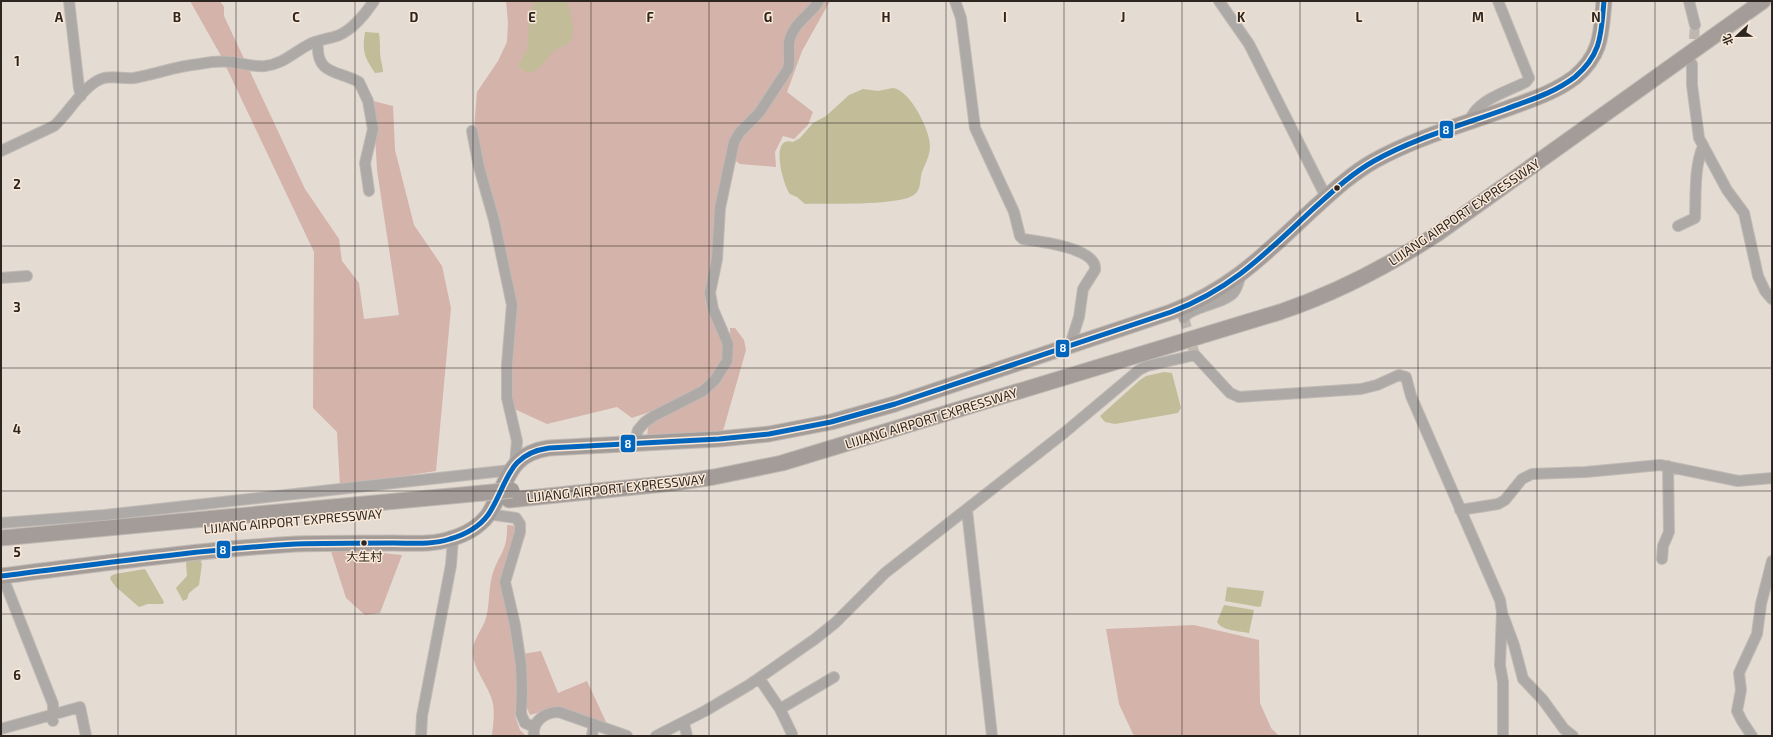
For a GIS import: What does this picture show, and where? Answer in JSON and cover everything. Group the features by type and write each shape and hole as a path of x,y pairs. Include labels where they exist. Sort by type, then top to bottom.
{"highway":[{"path":"1,576 242,549 331,543 432,542 453,538 473,529 484,503 513,467 525,456 543,449 744,437 831,422 896,404 1183,307 1208,295 1242,274 1326,197 1353,174 1374,161 1410,144 1552,91 1567,82 1586,67 1598,47 1604,1"},
{"name":"LIJIANG AIRPORT EXPRESSWAY","path":"1,548 484,503 511,495 672,474 779,454 1278,303 1316,289 1376,260 1426,230 1747,1"},
{"name":"LIJIANG AIRPORT EXPRESSWAY","path":"511,495 680,482 782,463 1209,334 1314,300 1380,268 1437,234 1763,1"},
{"name":"LIJIANG AIRPORT EXPRESSWAY","path":"1,538 484,503"}],"street":[{"path":"69,1 81,96"},
{"path":"1,151 54,126 95,82 105,78 133,78 169,69 208,63 233,62 256,67 272,65 289,58 309,44 337,36 347,30 364,15 374,1"},
{"path":"634,444 638,430 645,422 703,391 715,380 727,361 728,344 713,309 710,293 717,259 720,208 734,142 740,132 759,113 788,69 789,48 793,32 819,1"},
{"path":"955,1 961,18 975,128 1014,212 1020,236 1023,239 1058,245 1083,253 1091,258 1096,266 1083,289 1079,317 1072,339 1072,345"},
{"path":"1219,1 1249,44 1326,197"},
{"path":"1469,122 1472,113 1479,106 1526,82 1529,78 1498,1"},
{"path":"1689,1 1695,25"},
{"path":"318,41 318,55 327,69 331,73 359,82 368,101 373,129 365,163 369,191"},
{"path":"1692,64 1692,85 1698,132 1703,146 1727,190 1744,212 1758,276 1765,291 1772,299"},
{"path":"1,523 112,514 513,467 517,441 507,398 507,364 512,300 494,220 479,167 472,131"},
{"path":"1678,226 1695,218 1697,168 1699,156 1703,146"},
{"path":"1184,318 1190,311 1211,305 1232,294 1235,291 1242,274"},
{"path":"1,278 27,276"},
{"path":"656,736 684,723 760,678 793,655 835,623 885,573 1064,433 1138,370 1147,366 1195,355 1230,393 1239,397 1361,389 1377,385 1397,375 1403,375 1407,379 1412,396 1460,510 1498,595 1523,679 1543,700 1564,728 1573,736"},
{"path":"1460,510 1498,504 1505,500 1522,479 1532,474 1586,472 1645,465 1660,465 1738,481 1772,478"},
{"path":"1662,559 1663,546 1669,532 1668,466"},
{"path":"484,503 516,518 520,524 520,532 505,582 515,625 521,665 521,714 526,723 534,731 544,716 555,712 566,714 627,736"},
{"path":"966,510 992,736"},
{"path":"421,736 422,716 451,565 453,538"},
{"path":"1752,736 1738,714 1740,690 1739,673 1757,634 1772,561"},
{"path":"1,576 53,704 53,718"},
{"path":"1502,612 1500,665 1503,682 1503,736"},
{"path":"780,709 834,677"},
{"path":"760,678 780,709 792,736"},
{"path":"1,729 53,718 80,707 86,736"},
{"path":"684,723 687,736"},
{"path":"592,736 594,724"}],"shaded area":[{"path":"190,1 220,1 224,7 224,16 305,189 339,239 342,261 359,283 364,319 399,315 377,170 373,101 393,106 395,150 414,225 442,266 451,308 436,471 340,486 337,432 313,408 314,252 220,54"},
{"path":"506,1 830,1 802,51 787,92 813,112 808,125 794,139 783,136 775,152 776,167 740,164 727,155 713,233 713,257 705,290 705,301 709,313 723,340 724,356 718,369 707,381 693,392 661,408 632,418 617,407 547,424 510,407 514,305 474,130 477,92 498,61 507,42 508,22"},
{"path":"534,1 567,1 572,20 573,35 569,43 554,51 542,65 536,70 528,73 518,67 527,49 530,11"},
{"path":"365,32 379,33 380,55 383,72 375,73 368,63 364,49"},
{"path":"893,88 899,90 912,103 927,130 930,146 929,153 917,192 912,196 903,199 876,203 805,204 797,197 790,194 784,181 780,162 781,145 786,142 793,142 800,138 813,123 826,116 849,95 863,89 878,91"},
{"path":"730,328 735,328 744,340 746,350 723,431 647,438 648,426 708,392 731,360"},
{"path":"1164,372 1172,373 1181,408 1178,413 1115,424 1105,422 1100,416 1140,380 1146,376"},
{"path":"507,525 516,526 516,531 504,569 518,677 515,716 520,730 526,736 492,736 494,716 493,702 489,691 476,668 473,655 475,642 487,616 492,576 506,541"},
{"path":"330,548 402,555 380,613 365,615 346,598"},
{"path":"200,559 202,564 199,585 189,593 187,599 183,601 176,588 187,576 186,563 188,560"},
{"path":"145,569 164,602 163,604 148,604 139,607 116,587 110,579 111,576 115,574"},
{"path":"1227,587 1264,591 1261,606 1259,607 1225,601"},
{"path":"1224,605 1254,610 1249,633 1227,629 1219,625 1217,622"},
{"path":"1194,625 1259,640 1260,703 1271,728 1279,736 1136,736 1133,734 1119,704 1106,629"},
{"path":"541,651 558,693 587,681 607,724 548,710 530,715 524,701 522,654"}],"tunnel":[{"path":"1693,54 1695,25"},
{"path":"1184,318 1195,355"}],"transit line":[{"name":"8","path":"1,576 148,558 296,544 422,543 443,541 466,533 476,527 488,515 495,504 510,472 516,464 524,457 535,451 549,448 719,439 769,434 831,422 895,404 1171,312 1193,303 1230,281 1263,255 1342,184 1374,161 1406,145 1542,96 1567,83 1584,68 1595,52 1601,33 1604,1"}],"place":[{"name":"大生村","path":"364,543"}]}
